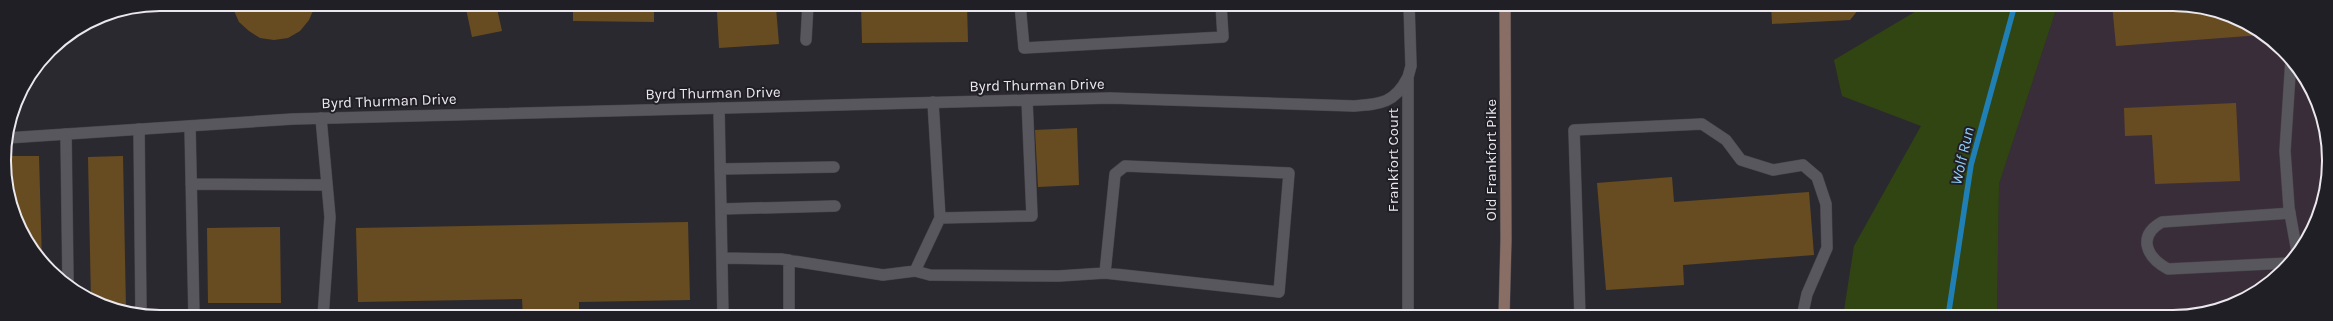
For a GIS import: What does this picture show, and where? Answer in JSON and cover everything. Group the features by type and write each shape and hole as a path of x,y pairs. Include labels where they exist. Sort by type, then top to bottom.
{"main road":[{"name":"Old Frankfort Pike","path":"1504,310 1506,240 1506,11"}],"street":[{"path":"806,40 808,11"},
{"path":"1021,11 1024,48 1223,37 1221,11"},
{"name":"Frankfort Court","path":"1408,310 1408,77 1411,66 1409,11"},
{"path":"2290,68 2285,151 2290,213 2296,246"},
{"name":"Byrd Thurman Drive","path":"13,138 321,118 933,102 1110,98 1354,106 1376,104 1391,100 1402,89 1408,77"},
{"path":"940,218 1032,216 1027,100"},
{"path":"915,271 940,218 933,102"},
{"path":"719,108 723,310"},
{"path":"321,118 330,217 323,310"},
{"path":"1580,310 1574,130 1702,124 1726,140 1741,160 1773,170 1803,165 1817,177 1826,204 1827,248 1807,294 1804,310"},
{"path":"190,126 194,310"},
{"path":"139,129 141,309"},
{"path":"66,134 68,278"},
{"path":"722,258 789,260 883,275 915,271 930,275 1024,276 1105,273 1279,292 1289,173 1125,166 1115,174 1105,273"},
{"path":"720,169 834,167"},
{"path":"191,184 327,185"},
{"path":"721,209 835,206"},
{"path":"2281,263 2168,268 2156,262 2149,253 2147,236 2152,228 2162,222 2290,213"},
{"path":"789,260 789,310"}],"shaded area":[{"path":"2056,11 2182,11 2211,16 2239,26 2256,36 2271,48 2297,77 2311,103 2321,141 2322,170 2317,199 2307,227 2291,252 2264,279 2239,295 2211,305 2192,309 1997,310 1999,184"}],"green space":[{"path":"1916,11 2056,11 1999,184 1997,310 1844,310 1854,246 1921,126 1842,96 1834,60"}],"building":[{"path":"234,11 313,11 309,20 300,31 288,38 274,40 260,38 239,22"},
{"path":"466,11 498,11 502,31 472,37"},
{"path":"573,11 654,11 654,22 573,21"},
{"path":"776,11 779,44 719,48 717,12"},
{"path":"861,11 967,11 968,42 862,43"},
{"path":"1771,11 1857,11 1850,20 1772,24"},
{"path":"2113,11 2192,12 2230,22 2255,35 2116,46"},
{"path":"2236,103 2240,181 2155,184 2152,135 2125,136 2124,108"},
{"path":"1077,128 1079,185 1038,187 1035,130"},
{"path":"11,156 39,156 42,252 22,218 16,199 11,170"},
{"path":"123,156 126,306 103,299 91,293 88,157"},
{"path":"1672,177 1674,202 1809,192 1814,255 1683,265 1684,285 1606,290 1597,183"},
{"path":"688,222 690,300 579,302 579,310 523,310 522,299 358,302 356,228"},
{"path":"280,227 281,303 208,303 207,228"}],"waterway":[{"name":"Wolf Run","path":"1949,310 1971,165 2013,11"}]}
